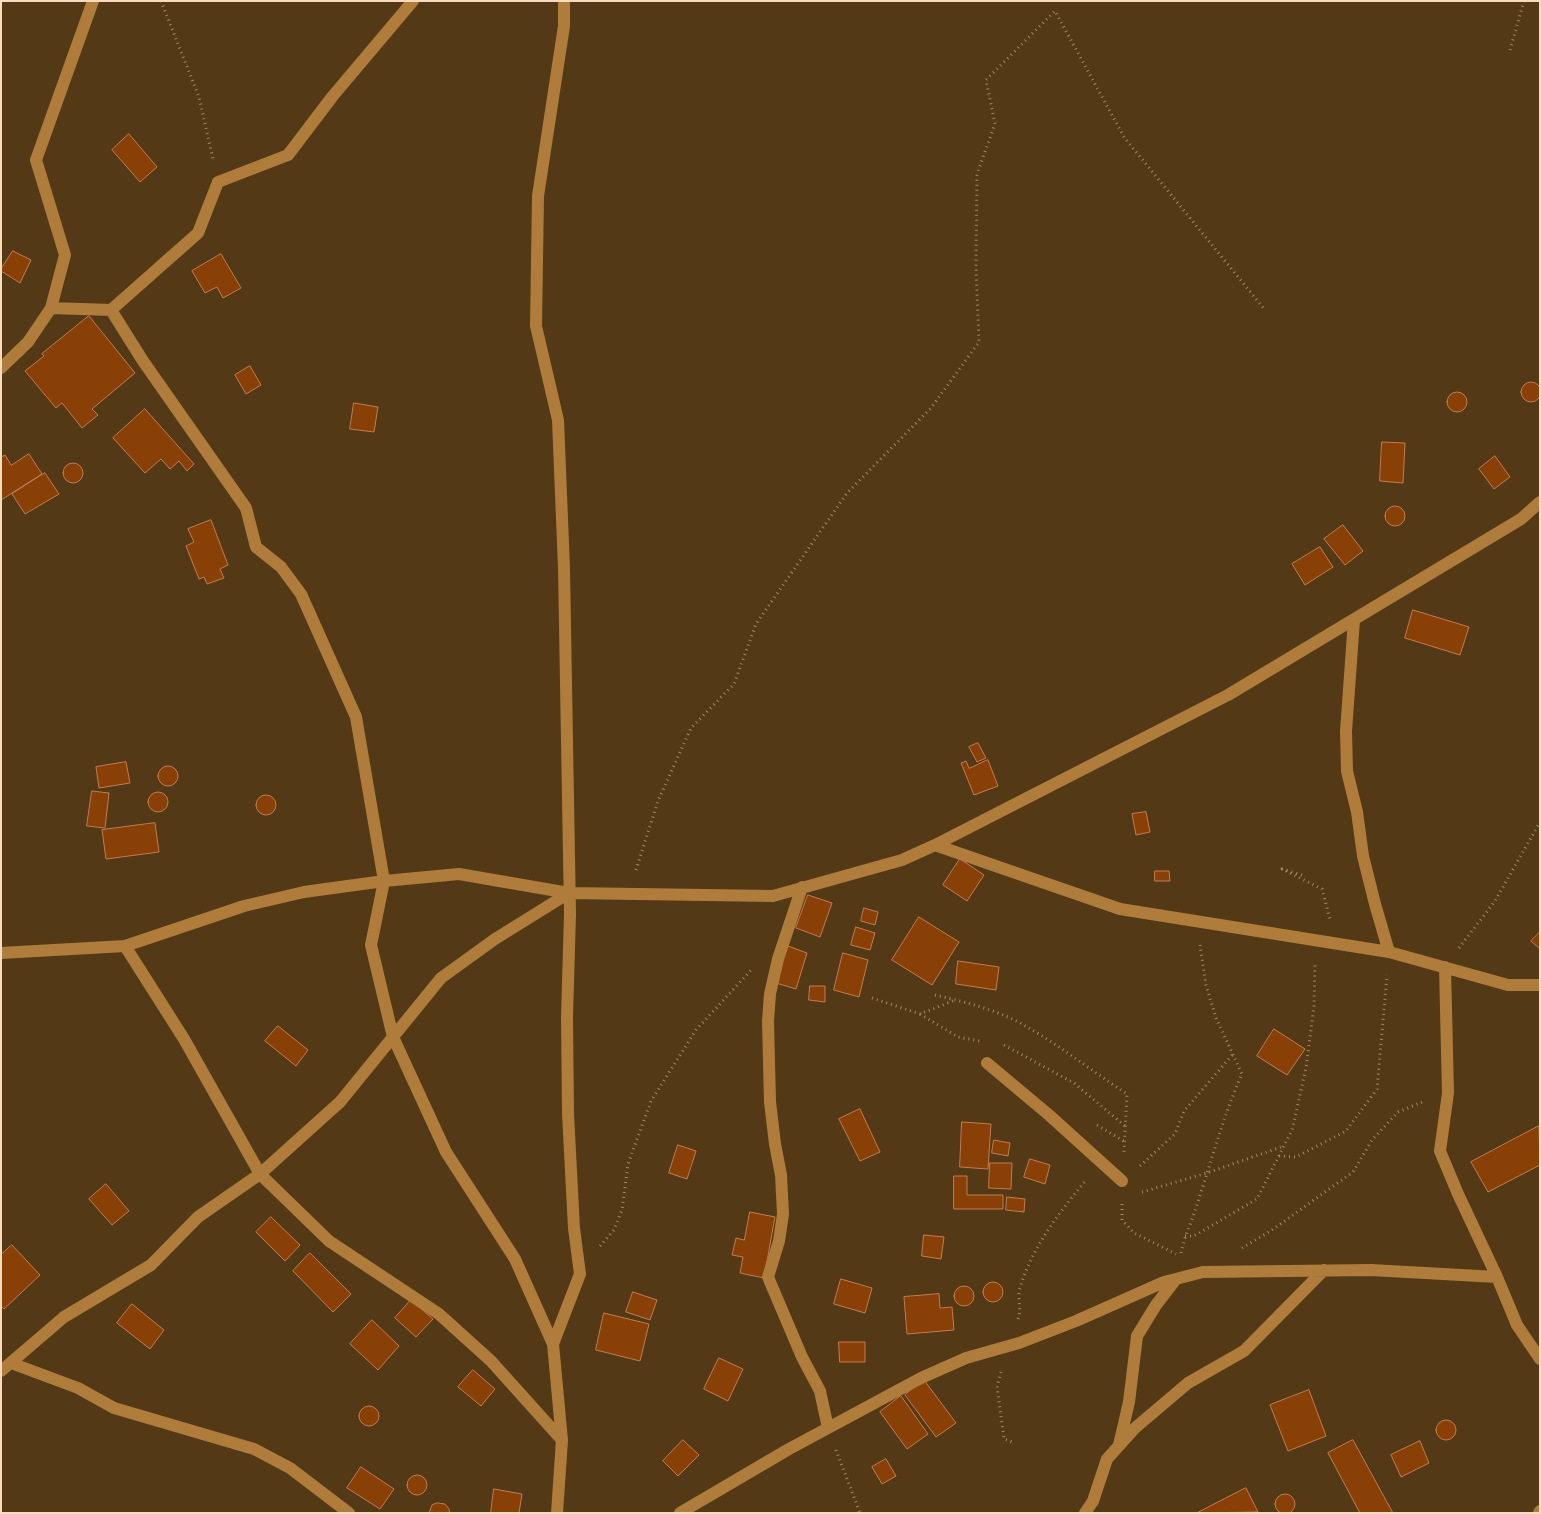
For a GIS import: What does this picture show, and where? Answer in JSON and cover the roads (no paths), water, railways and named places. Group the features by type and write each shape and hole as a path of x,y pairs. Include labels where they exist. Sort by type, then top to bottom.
{"street":[{"path":"1,368 28,342 51,308 65,255 36,160 93,1"},
{"path":"51,308 111,310 198,233 218,182 288,154 332,97 413,1"},
{"path":"554,1344 580,1274 574,1228 568,1114 569,893 564,568 558,420 536,326 538,196 564,26 564,1"},
{"path":"111,310 143,361 246,508 256,546 282,567 301,594 356,717 384,881 370,945 393,1037 446,1152 515,1259 554,1344 562,1440 557,1513"},
{"path":"1,953 125,946 244,906 304,892 384,881 459,874 569,893 773,896 902,860 935,845 1228,695 1521,519 1540,502"},
{"path":"1354,620 1346,731 1347,771 1357,812 1368,875 1389,952"},
{"path":"935,845 1120,909 1389,952 1508,985 1540,985"},
{"path":"802,887 778,959 770,994 768,1020 770,1102 781,1175 783,1214 768,1277 802,1357 820,1391 828,1428"},
{"path":"6,1367 64,1317 151,1264 198,1217 260,1174 340,1102 441,978 495,939 569,893"},
{"path":"125,946 184,1039 260,1174 329,1240 439,1314 491,1361 562,1440"},
{"path":"1445,967 1448,1093 1440,1151 1517,1325 1540,1359"},
{"path":"987,1063 1049,1115 1122,1182"},
{"path":"680,1513 828,1428 921,1378 966,1358 1009,1346 1076,1321 1164,1282 1203,1272 1324,1270 1371,1270 1497,1277"},
{"path":"1085,1513 1094,1501 1107,1459 1135,1428 1188,1383 1244,1351 1324,1270"},
{"path":"1119,1446 1129,1402 1137,1336 1156,1305 1176,1279"},
{"path":"6,1367 78,1388 114,1408 254,1449 290,1468 349,1513"}]}
